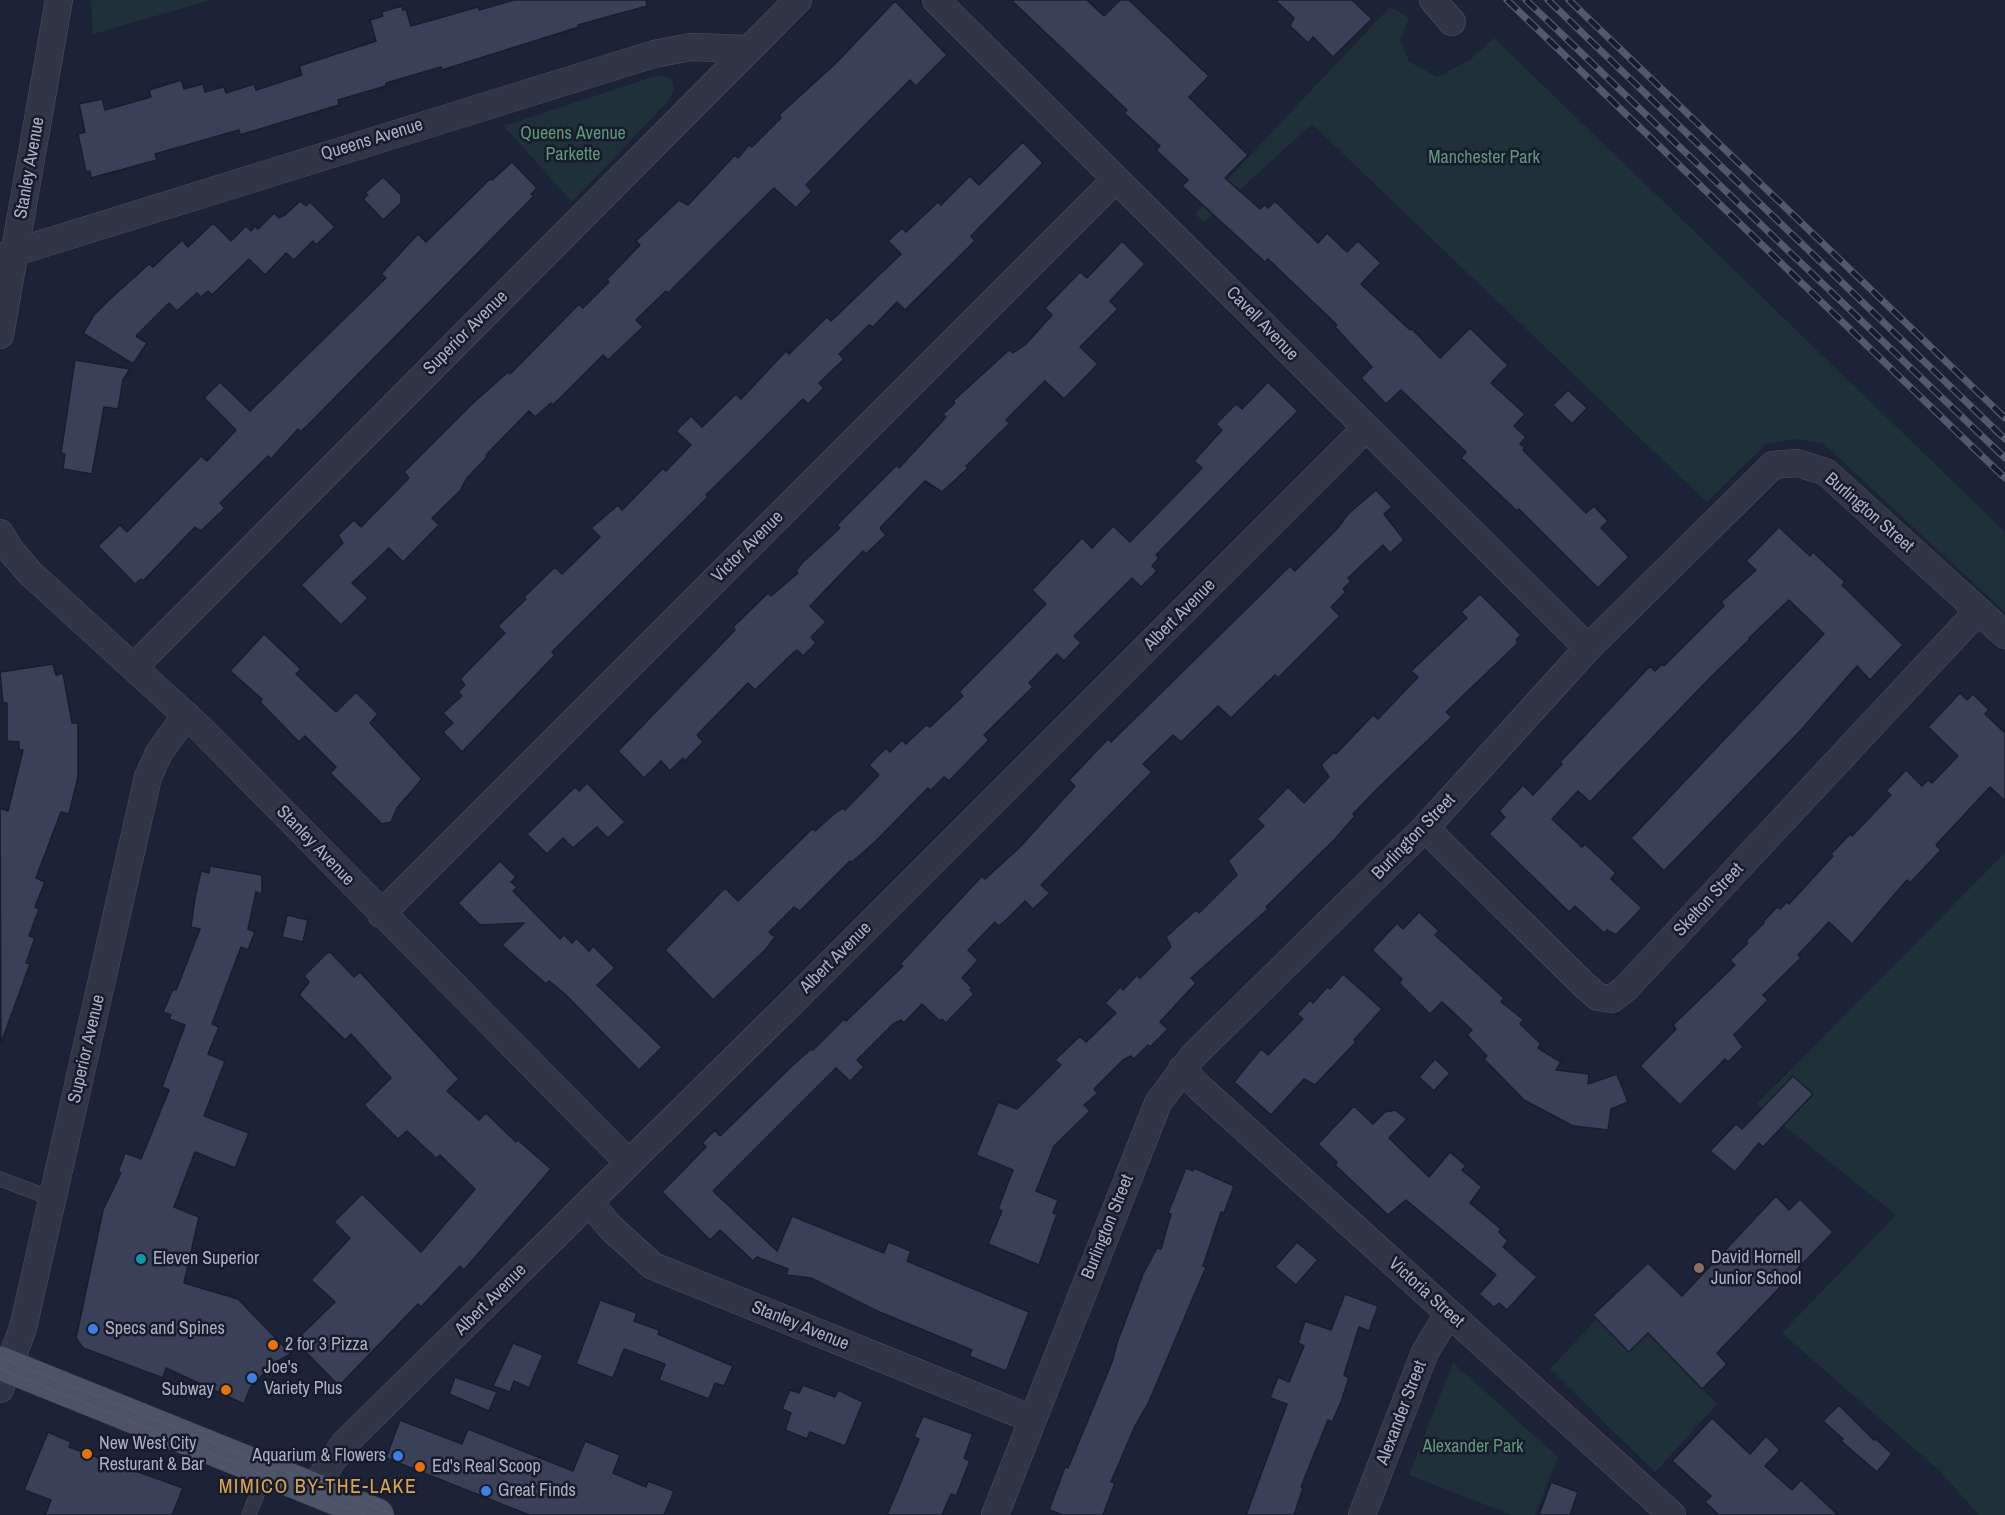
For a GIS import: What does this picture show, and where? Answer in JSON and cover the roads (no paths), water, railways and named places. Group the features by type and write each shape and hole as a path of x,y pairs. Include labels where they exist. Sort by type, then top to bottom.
{"main road":[{"path":"3,1373 377,1515"}],"street":[{"name":"Stanley Avenue","path":"0,335 7,255 59,0"},
{"name":"Superior Avenue","path":"134,667 798,0"},
{"name":"Cavell Avenue","path":"936,0 1115,180 1181,242 1365,429 1588,648"},
{"path":"1432,0 1452,22"},
{"name":"Queens Avenue","path":"7,255 654,54 692,47 748,49"},
{"name":"Victor Avenue","path":"381,914 1115,180"},
{"name":"Albert Avenue","path":"312,1490 344,1444 794,1001 1365,429"},
{"name":"Burlington Street","path":"995,1515 1158,1103 1182,1069 1425,828 1588,648 1773,465 1797,463 1826,472 2005,636"},
{"name":"Stanley Avenue","path":"0,532 11,551 30,573 186,715 628,1162"},
{"name":"Skelton Street","path":"1425,828 1584,985 1598,996 1612,999 1626,988 1978,611"},
{"name":"Superior Avenue","path":"3,1373 23,1328 148,777 159,753 186,715"},
{"name":"Victoria Street","path":"1182,1069 1448,1314 1672,1515"},
{"name":"Stanley Avenue","path":"589,1202 611,1228 653,1266 1032,1419"},
{"name":"Alexander Street","path":"1362,1515 1425,1352 1448,1314"}],"lane":[{"path":"0,1179 53,1199"},
{"path":"249,1515 266,1471"}],"tram line":[{"path":"0,1357 394,1515"},
{"path":"0,1369 364,1515"}],"railway":[{"path":"1507,0 2005,478"},
{"path":"1526,0 2005,458"},
{"path":"1548,0 2005,439"},
{"path":"1569,0 2005,418"}],"place":[{"name":"Eleven Superior","path":"141,1259"},
{"name":"David Hornell Junior School","path":"1699,1268"},
{"name":"Specs and Spines","path":"93,1329"},
{"name":"2 for 3 Pizza","path":"273,1345"},
{"name":"Joe's Variety Plus","path":"252,1378"},
{"name":"Subway","path":"226,1390"},
{"name":"New West City Resturant & Bar","path":"87,1454"},
{"name":"Aquarium & Flowers","path":"398,1456"},
{"name":"Ed's Real Scoop","path":"420,1467"},
{"name":"Great Finds","path":"486,1491"}],"district":[{"name":"MIMICO BY-THE-LAKE","path":"318,1488"}],"park label":[{"name":"Queens Avenue Parkette","path":"573,144"},
{"name":"Manchester Park","path":"1484,158"},
{"name":"Alexander Park","path":"1473,1447"}]}
